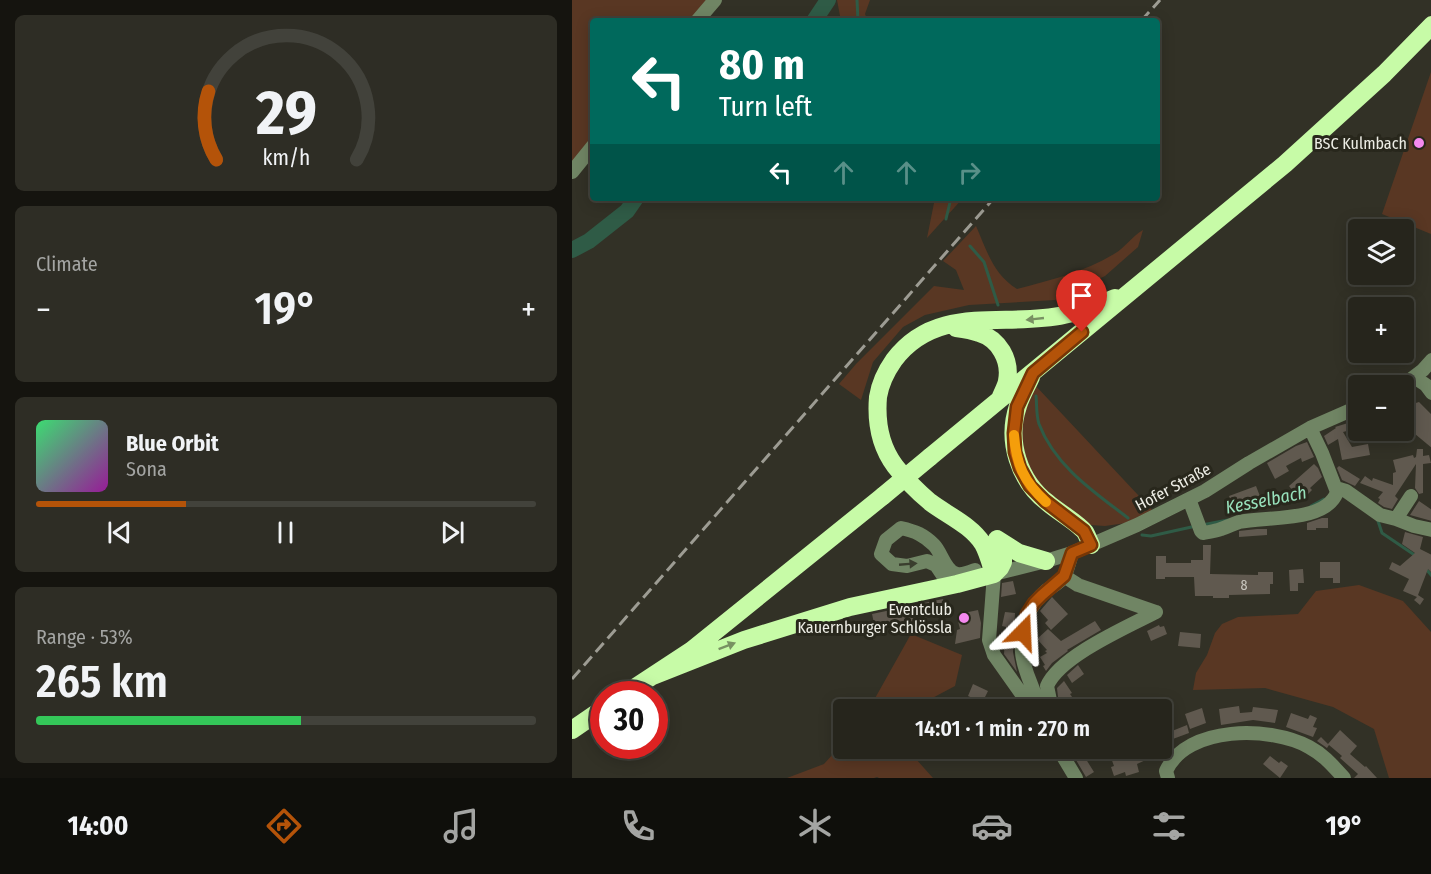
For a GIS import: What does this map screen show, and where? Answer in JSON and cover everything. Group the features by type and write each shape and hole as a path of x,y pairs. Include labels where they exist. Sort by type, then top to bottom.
{"highway":[{"path":"645,681 692,650 883,496 1285,164 1384,74 1432,25"},
{"path":"1046,561 1019,553 955,518 929,501 913,486 894,464 884,447 878,427 879,391 889,368 904,347 919,336 946,325 979,320 1025,320 1063,316 1100,305 1131,291"},
{"path":"946,325 980,333 993,339 1002,351 1008,366 1007,382 1000,399"},
{"path":"1033,373 1017,407 1014,433 1015,452 1020,468 1030,486 1045,501 1084,531 1091,545"},
{"path":"955,518 984,546 994,574"},
{"path":"653,676 744,640 850,607 994,574 1003,562 1004,553 998,540"},
{"path":"572,730 590,718"}],"street":[{"path":"699,18 714,0"},
{"path":"572,171 590,150"},
{"path":"1432,360 1414,377 1426,385 1432,393"},
{"name":"Hofer Straße","path":"957,584 944,576 936,565 927,561 907,566 892,564 881,554 886,540 901,528 917,531 935,546 949,570 955,574 980,569 994,574 1046,561 1072,553 1137,525 1205,491 1310,428 1348,411"},
{"path":"1310,428 1336,493"},
{"path":"1189,499 1203,533 1223,529 1238,522 1308,514 1329,504 1336,493 1346,490 1380,515 1432,530"},
{"path":"1396,519 1411,496"},
{"path":"1037,699 1022,653 1027,614 1034,603 1064,576 1072,553"},
{"path":"994,574 989,640 994,656 1025,699"},
{"path":"1050,699 1048,682 1074,657 1102,639 1156,612 1092,590 1064,576"},
{"path":"1048,692 1053,699"},
{"path":"1168,778 1166,771 1170,764 1177,755 1190,747 1204,740 1239,732 1253,732 1281,737 1308,746 1328,760 1344,778"},
{"path":"1064,759 1074,777"}],"shaded area":[{"path":"572,0 711,0 696,18 590,18 590,147 572,169"},
{"path":"837,0 870,0 865,14 867,18 840,18"},
{"name":"BSC Kulmbach","path":"1431,72 1431,234 1414,227 1414,219 1394,219 1382,214"},
{"path":"934,201 960,201 927,238"},
{"path":"976,226 996,269 1017,289 1091,266 1118,251 1143,230 1138,247 1105,276 1055,300 969,305 925,315 903,327 873,362 861,400 839,384 934,286 964,290 956,270 943,261"},
{"path":"1034,384 1153,511 1126,523 1105,526 1090,525 1037,487 1018,441 1021,417"},
{"path":"1359,585 1403,601 1431,632 1431,778 1389,778 1374,729 1333,707 1265,688 1193,690 1196,673 1207,655 1215,633 1222,624 1238,617 1298,614 1316,591"},
{"path":"911,634 962,655 955,686 931,699 875,699"},
{"path":"833,754 833,759 916,759 933,778 787,778 824,764"}],"building":[{"path":"1419,402 1432,415 1432,448 1414,433 1414,404"},
{"path":"1348,423 1348,431 1343,432 1352,447 1368,444 1370,455 1342,460 1338,439 1328,445 1324,436 1335,427"},
{"path":"1307,442 1314,457 1302,462 1301,458 1286,466 1289,471 1275,479 1267,463"},
{"path":"1417,449 1423,449 1423,456 1429,455 1431,463 1423,464 1423,493 1419,494 1415,488 1416,464 1395,496 1398,499 1392,509 1384,507 1378,503 1380,499 1378,498 1383,492 1360,483 1365,476 1372,481 1373,478 1393,485 1393,473 1396,472 1393,460 1413,455 1414,458"},
{"path":"1314,464 1322,477 1301,501 1289,486"},
{"path":"1339,466 1360,479 1355,486 1342,480 1337,468"},
{"path":"1256,486 1263,504 1236,513 1229,496"},
{"path":"1419,501 1432,510 1432,521 1410,515"},
{"path":"1328,518 1328,528 1307,530 1307,523"},
{"path":"1267,529 1267,535 1239,537 1239,531"},
{"path":"1405,532 1423,537 1420,549 1432,555 1432,573 1428,569 1418,595 1424,599 1420,605 1414,600 1417,597 1403,591 1409,579 1389,569 1392,562 1400,566 1415,553 1402,544"},
{"path":"1203,545 1211,545 1210,574 1258,575 1258,572 1273,572 1270,594 1229,595 1229,598 1195,596 1194,577 1156,579 1156,556 1166,556 1166,563 1191,563 1191,560 1203,560"},
{"path":"1320,562 1340,562 1340,583 1333,583 1333,578 1320,578"},
{"path":"1303,569 1304,583 1298,583 1298,591 1290,591 1289,570"},
{"path":"1013,581 1016,594 1001,597 1002,583"},
{"path":"1052,597 1068,614 1051,630 1045,623 1048,620 1040,611"},
{"path":"943,599 944,603 941,604 943,613 901,627 899,622 875,628 872,614"},
{"path":"978,610 981,623 980,638 955,644 957,630 960,629 958,621 960,616"},
{"path":"1005,612 1015,613 1013,652 1017,672 1004,654 1006,627 1002,626"},
{"path":"1095,621 1101,630 1067,650 1046,671 1040,657 1047,653 1045,651 1047,650 1037,639 1048,629 1061,641"},
{"path":"1159,625 1164,626 1167,634 1151,641 1147,631"},
{"path":"1180,632 1201,634 1200,648 1178,646"},
{"path":"1078,665 1084,674 1072,683 1067,675"},
{"path":"1064,681 1073,699 1060,699 1057,688"},
{"path":"973,684 988,691 985,697 989,699 974,699 968,696"},
{"path":"1239,706 1240,713 1252,712 1253,707 1278,710 1275,723 1253,720 1221,725 1219,709"},
{"path":"1202,708 1206,723 1190,729 1185,714"},
{"path":"1291,713 1308,719 1310,715 1317,718 1313,727 1317,728 1313,737 1286,727"},
{"path":"1187,725 1189,733 1172,739 1172,731"},
{"path":"1340,730 1357,746 1350,754 1377,778 1354,778 1358,774 1340,758 1342,756 1329,745 1327,748 1317,741 1321,737 1328,744"},
{"path":"1270,756 1288,766 1280,778 1263,764"},
{"path":"1075,759 1086,759 1094,772 1086,777"},
{"path":"1111,759 1148,759 1137,764 1139,772 1126,776 1125,772 1114,776 1111,767 1114,766"}],"waterway":[{"path":"816,18 828,0"},
{"name":"Kesselbach","path":"857,0 858,18"},
{"path":"572,250 589,241 627,211 634,201"},
{"name":"Kesselbach","path":"946,219 950,201"},
{"name":"Kesselbach","path":"970,246 984,262 998,305"},
{"name":"Kesselbach","path":"1036,396 1039,424 1055,453 1077,477 1128,518"},
{"name":"Kesselbach","path":"1311,506 1324,499"},
{"name":"Kesselbach","path":"1377,518 1382,533 1416,556"},
{"name":"Kesselbach","path":"1202,525 1228,520"},
{"name":"Kesselbach","path":"1142,535 1151,536 1196,526"},
{"name":"Kesselbach","path":"1425,568 1432,576"}],"railway":[{"path":"1144,18 1160,0"},
{"path":"572,679 991,201"}],"slow traffic":[{"path":"1014,435 1015,452 1020,468 1030,486 1046,502"}],"place":[{"name":"BSC Kulmbach","path":"1419,143"},
{"name":"Eventclub Kauernburger Schlössla","path":"964,618"}],"route":[{"path":"1023,632 1027,614 1034,603 1064,576 1072,553 1091,545 1084,531 1045,501 1030,486 1020,468 1015,452 1014,433 1017,407 1033,373 1082,332"}]}
